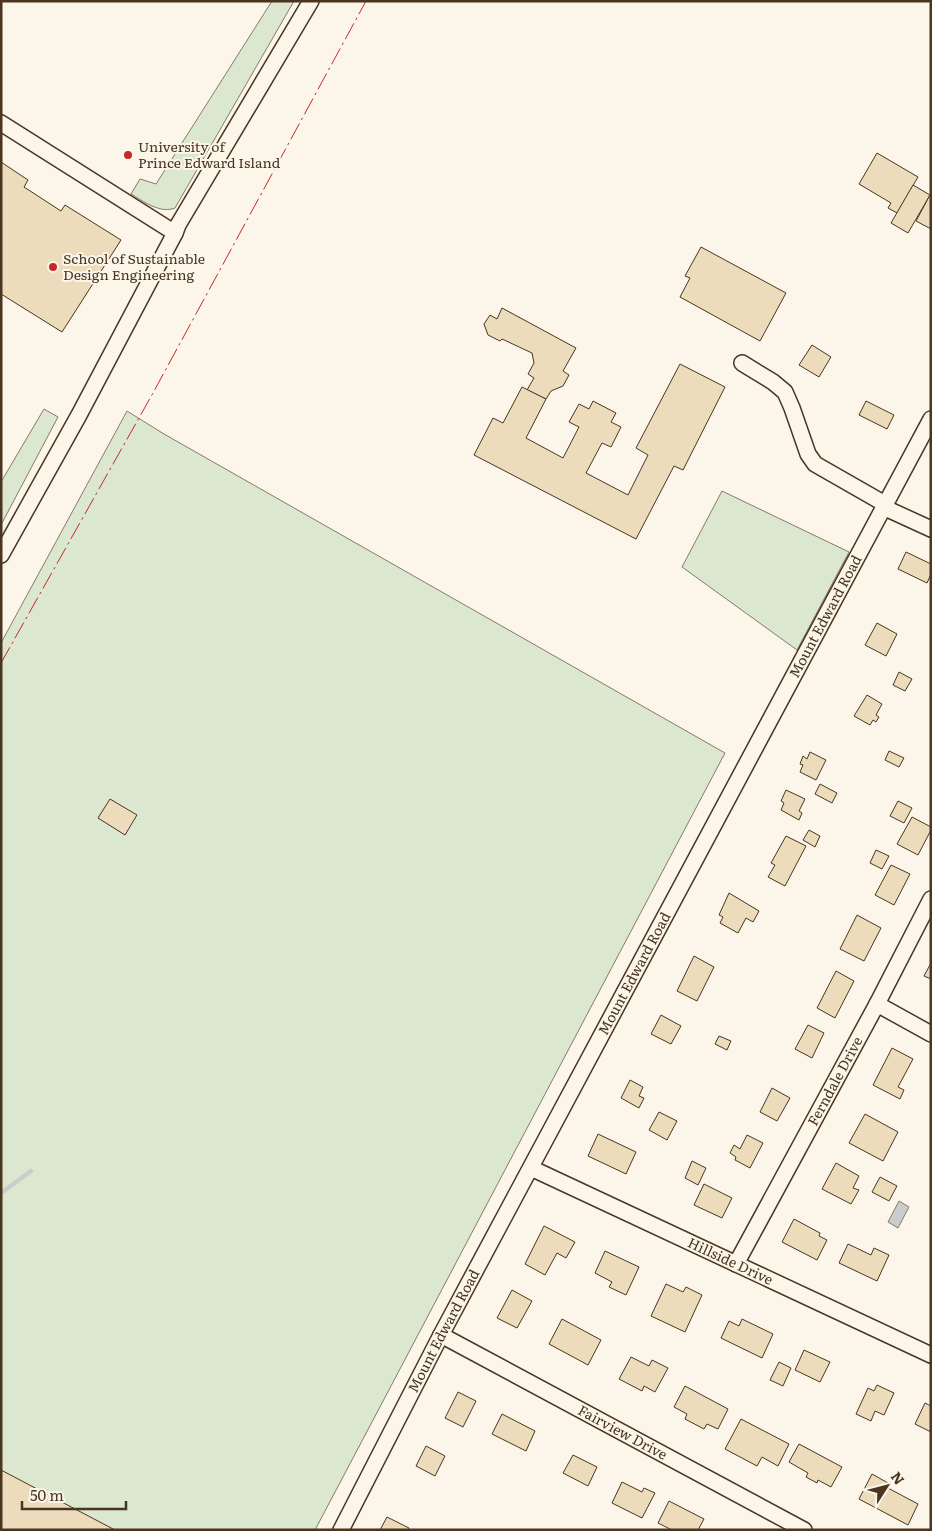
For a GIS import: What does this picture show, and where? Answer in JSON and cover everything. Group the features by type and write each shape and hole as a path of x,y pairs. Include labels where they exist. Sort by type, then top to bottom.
{"street":[{"path":"1,554 79,416 178,225 310,1"},
{"path":"1,123 175,233"},
{"path":"742,363 773,382 785,392 808,454 815,464 884,505 931,529"},
{"name":"Mount Edward Road","path":"341,1530 441,1335 931,419"},
{"name":"Ferndale Drive","path":"736,1264 931,899"},
{"path":"876,1004 931,1034"},
{"name":"Hillside Drive","path":"531,1168 931,1355"},
{"name":"Fairview Drive","path":"441,1335 804,1530"}],"green space":[{"path":"272,1 294,1 175,208 158,208 131,194 140,179 156,184"},
{"path":"44,409 58,417 1,525 1,482"},
{"path":"127,411 164,434 725,753 315,1530 1,1530 1,643"},
{"path":"722,491 849,552 797,650 682,567"}],"shaded area":[{"path":"899,1201 909,1207 898,1228 888,1222"}],"building":[{"path":"877,153 918,177 897,213 888,208 891,203 859,184"},
{"name":"School of Sustainable Design Engineering","path":"1,162 28,180 24,187 61,211 65,205 121,240 62,332 1,294"},
{"path":"913,185 930,195 908,233 891,223"},
{"path":"931,195 931,229 916,221"},
{"path":"701,247 786,293 760,341 680,297 690,278 685,276"},
{"path":"502,308 576,348 563,371 569,375 563,386 551,391 546,399 527,390 534,378 528,374 534,363 532,353 502,339 500,341 488,335 484,324 490,315 497,319"},
{"path":"812,345 831,357 819,377 799,365"},
{"path":"680,364 725,387 683,470 674,466 636,539 474,455 493,418 503,423 522,387 546,399 526,438 563,458 579,427 569,422 579,404 589,409 593,401 616,413 611,422 621,427 611,447 602,443 586,473 628,495 648,455 636,448"},
{"path":"866,401 894,415 887,429 859,415"},
{"path":"906,552 931,564 931,574 927,583 898,569"},
{"path":"877,623 897,634 886,656 865,645"},
{"path":"899,672 912,679 905,691 893,685"},
{"path":"867,695 882,704 876,715 879,717 876,722 873,720 870,725 854,716"},
{"path":"889,751 904,758 899,767 885,760"},
{"path":"810,752 826,760 816,780 800,772 803,765 800,764 803,756 807,759"},
{"path":"820,784 837,793 832,803 815,794"},
{"path":"786,790 805,799 799,811 802,813 799,820 781,810 784,803 781,801"},
{"path":"110,799 137,815 125,835 98,818"},
{"path":"898,801 912,808 904,823 890,816"},
{"path":"912,817 931,827 918,855 897,844"},
{"path":"809,830 820,836 815,847 803,840"},
{"path":"786,836 806,846 785,886 768,877 775,865 771,863"},
{"path":"876,850 889,856 882,869 870,863"},
{"path":"891,865 910,874 894,905 875,895"},
{"path":"729,893 759,911 753,922 746,918 738,933 720,923 723,917 719,915"},
{"path":"857,915 881,928 864,961 840,949"},
{"path":"694,956 714,967 697,1001 677,991"},
{"path":"931,963 931,979 924,976"},
{"path":"836,971 854,981 835,1018 817,1008"},
{"path":"661,1015 681,1026 671,1044 651,1034"},
{"path":"808,1025 824,1033 812,1058 795,1049"},
{"path":"719,1036 731,1041 727,1050 715,1044"},
{"path":"892,1048 913,1059 898,1087 904,1090 900,1099 873,1085"},
{"path":"630,1080 643,1087 639,1096 644,1098 639,1108 621,1098"},
{"path":"772,1088 790,1098 777,1121 760,1112"},
{"path":"659,1112 677,1121 667,1140 649,1130"},
{"path":"865,1114 898,1132 883,1161 849,1143"},
{"path":"598,1134 636,1152 626,1174 588,1156"},
{"path":"747,1135 763,1143 750,1168 735,1160 736,1157 730,1153 734,1145 740,1149"},
{"path":"692,1161 706,1168 698,1185 685,1178"},
{"path":"836,1163 859,1176 853,1188 859,1190 851,1204 822,1189"},
{"path":"880,1177 897,1186 889,1201 872,1192"},
{"path":"704,1184 732,1198 722,1218 694,1205"},
{"path":"794,1219 820,1233 819,1236 827,1240 817,1260 782,1242"},
{"path":"544,1226 575,1242 566,1258 557,1253 545,1275 525,1264"},
{"path":"848,1244 871,1255 874,1248 889,1255 877,1281 839,1263"},
{"path":"605,1251 639,1267 626,1295 609,1287 612,1282 595,1273"},
{"path":"666,1284 683,1292 686,1287 702,1295 685,1332 651,1316"},
{"path":"512,1290 532,1301 517,1328 497,1318"},
{"path":"562,1319 601,1340 588,1365 549,1344"},
{"path":"742,1319 773,1334 762,1358 721,1338 729,1321 739,1326"},
{"path":"804,1350 830,1362 820,1382 795,1370"},
{"path":"631,1357 649,1366 652,1360 668,1368 655,1392 644,1386 642,1391 619,1379"},
{"path":"779,1362 791,1368 783,1386 770,1380"},
{"path":"877,1385 894,1393 884,1415 875,1411 871,1421 856,1414 868,1388 874,1391"},
{"path":"685,1386 728,1409 718,1429 707,1424 704,1429 685,1419 687,1414 674,1407"},
{"path":"458,1392 476,1401 463,1427 445,1418"},
{"path":"925,1403 931,1406 931,1432 915,1424"},
{"path":"502,1414 535,1431 526,1451 492,1434"},
{"path":"741,1419 789,1444 778,1466 762,1457 757,1466 725,1449"},
{"path":"799,1444 842,1467 831,1487 818,1480 817,1483 806,1477 808,1473 789,1462"},
{"path":"426,1446 445,1456 435,1476 416,1466"},
{"path":"573,1455 597,1467 588,1486 563,1473"},
{"path":"1,1470 115,1530 1,1530"},
{"path":"872,1474 888,1483 886,1487 918,1504 908,1525 859,1499"},
{"path":"622,1482 642,1492 644,1488 655,1493 642,1518 612,1503"},
{"path":"669,1501 704,1519 698,1530 672,1530 658,1523"},
{"path":"387,1517 409,1528 408,1530 380,1530"}],"waterway":[{"path":"1,1193 31,1171"}],"power":[{"path":"1,663 153,393 366,1"}],"place":[{"name":"University of Prince Edward Island","path":"128,155"},
{"name":"School of Sustainable Design Engineering","path":"53,267"}]}
